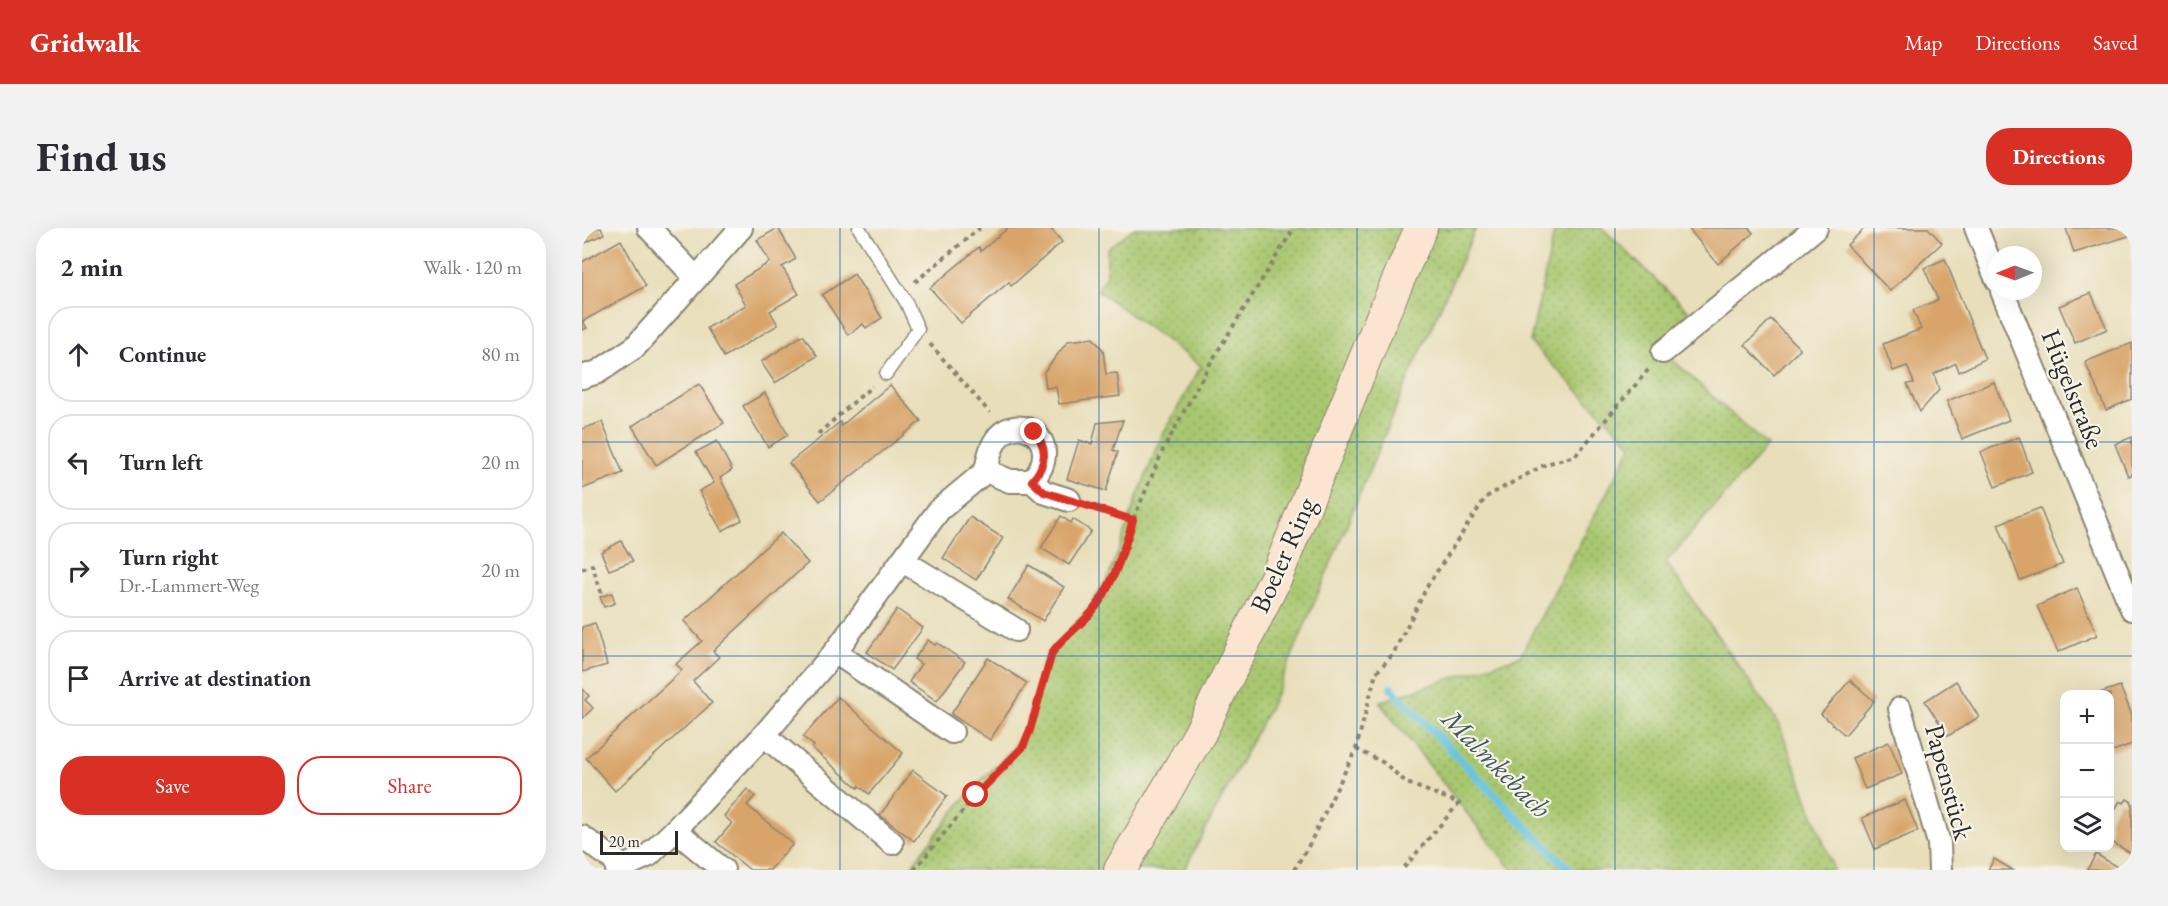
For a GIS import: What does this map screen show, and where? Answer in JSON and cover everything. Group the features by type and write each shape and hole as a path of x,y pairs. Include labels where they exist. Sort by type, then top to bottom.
{"main road":[{"name":"Boeler Ring","path":"1120,870 1200,733 1276,575 1421,228"}],"street":[{"path":"649,228 696,278"},
{"path":"582,377 598,372 634,347 741,228"},
{"path":"1663,352 1816,228"},
{"path":"1976,228 1988,258"},
{"name":"Hügelstraße","path":"2006,300 2132,609"},
{"path":"582,837 622,869 649,855 764,735 835,652 939,510 986,471 992,447 1005,431 1015,428 1026,429 1034,432 1042,440 1045,452 1043,463 1039,473 1032,481"},
{"path":"986,471 1010,481 1032,481 1044,492 1069,500"},
{"path":"903,561 1016,630"},
{"path":"835,652 952,732"},
{"name":"Papenstück","path":"1900,709 1939,843 1940,870"},
{"path":"764,735 892,843"},
{"path":"675,830 723,870"}],"lane":[{"path":"859,228 901,294 918,329 886,374"}],"path":[{"path":"901,294 980,228"},
{"path":"914,870 976,795 1023,747 1052,653 1091,614 1105,593 1163,450 1211,362 1294,228"},
{"path":"918,329 1005,431"},
{"path":"1294,870 1310,844 1356,749 1376,673 1393,654 1428,585 1486,497 1546,464 1575,456 1663,352"},
{"path":"818,434 886,374"},
{"path":"1069,500 1133,520"},
{"path":"582,568 592,565 602,594"},
{"path":"1356,749 1384,763 1407,783 1459,803 1402,870"}],"green space":[{"path":"1134,228 1476,228 1402,393 1274,699 1184,870 908,870 967,795 1013,748 1026,726 1048,652 1088,610 1107,579 1162,436 1201,366 1097,290 1107,276 1107,249"},
{"path":"1555,228 1602,228 1699,321 1664,352 1767,446 1666,562 1779,724 1834,870 1512,870 1379,702 1520,656 1632,445 1530,342"}],"building":[{"path":"582,228 601,228 604,234 583,244"},
{"path":"778,228 796,259 782,267 799,294 770,311 778,325 724,357 707,328 746,305 734,284 770,262 757,240"},
{"path":"1008,228 1050,228 1062,242 1011,286 1009,282 961,323 930,288 979,247 981,251"},
{"path":"1688,228 1749,228 1753,233 1718,264"},
{"path":"1865,228 1928,228 1942,243 1890,291 1847,245"},
{"path":"2066,228 2132,228 2132,235 2074,253"},
{"path":"621,240 646,286 583,321 587,328 582,330 582,262"},
{"path":"1945,259 1985,359 1959,372 1956,363 1934,374 1939,390 1920,412 1907,384 1914,383 1907,366 1893,371 1883,344 1921,329 1913,310 1938,300 1924,268"},
{"path":"854,274 882,318 866,328 863,324 848,335 822,295"},
{"path":"2091,293 2107,329 2075,343 2059,306"},
{"path":"1771,319 1800,349 1774,375 1745,345"},
{"path":"803,335 817,356 775,383 761,362"},
{"path":"1093,338 1103,350 1106,374 1117,373 1120,396 1059,404 1056,387 1046,388 1044,372 1068,341"},
{"path":"2132,343 2132,399 2106,410 2085,362"},
{"path":"1994,382 2009,420 1962,439 1947,401"},
{"path":"699,384 724,423 656,465 632,426"},
{"path":"890,385 921,421 820,501 789,463 840,422 841,426"},
{"path":"765,393 788,435 768,447 743,406"},
{"path":"1123,420 1113,450 1118,452 1106,491 1067,479 1079,440 1092,444 1097,423"},
{"path":"602,422 623,473 582,489 582,429"},
{"path":"2019,437 2032,472 1995,487 1981,452"},
{"path":"2132,437 2132,475 2128,476 2115,444"},
{"path":"717,441 732,470 720,478 742,520 722,531 699,491 714,483 696,452"},
{"path":"2040,508 2063,564 2020,580 1998,524"},
{"path":"1061,516 1071,523 1073,519 1091,531 1069,565 1041,548"},
{"path":"970,517 1003,538 976,580 943,558"},
{"path":"781,533 808,563 713,651 719,657 693,681 712,703 615,791 586,758 682,670 676,664 702,641 684,621"},
{"path":"621,541 633,561 609,570 601,552"},
{"path":"1029,565 1064,587 1043,621 1008,599"},
{"path":"2077,588 2097,635 2058,652 2037,606"},
{"path":"612,593 615,603 604,607 600,597"},
{"path":"897,609 923,628 892,670 867,652"},
{"path":"595,623 607,665 582,672 582,627"},
{"path":"928,640 935,645 937,643 965,662 937,701 909,682 921,664 914,659"},
{"path":"988,658 1027,683 990,740 951,714"},
{"path":"1850,680 1874,701 1845,735 1821,714"},
{"path":"1956,681 1979,717 1948,736 1925,701"},
{"path":"2120,686 2132,715 2132,744 2114,751 2114,690 2108,690"},
{"path":"582,688 589,696 585,700 593,708 582,719"},
{"path":"838,697 903,753 869,794 859,786 858,788 812,748 814,746 803,737"},
{"path":"1889,742 1902,774 1865,789 1852,758"},
{"path":"913,770 947,796 914,841 880,815"},
{"path":"747,789 755,796 747,805 793,844 770,870 750,870 716,842 732,823 724,816"},
{"path":"2127,799 2132,802 2132,854 2114,843 2114,811 2120,801 2124,803"},
{"path":"1905,800 1918,831 1875,849 1862,818"},
{"path":"2096,854 2122,870 2087,870"},
{"path":"1994,859 2013,870 1988,870"}],"waterway":[{"name":"Malmkebach","path":"1391,688 1570,870"}],"route":[{"path":"976,795 1023,747 1052,653 1091,614 1110,585 1133,520 1044,492 1032,481 1039,473 1045,452 1042,440 1034,432"}]}
